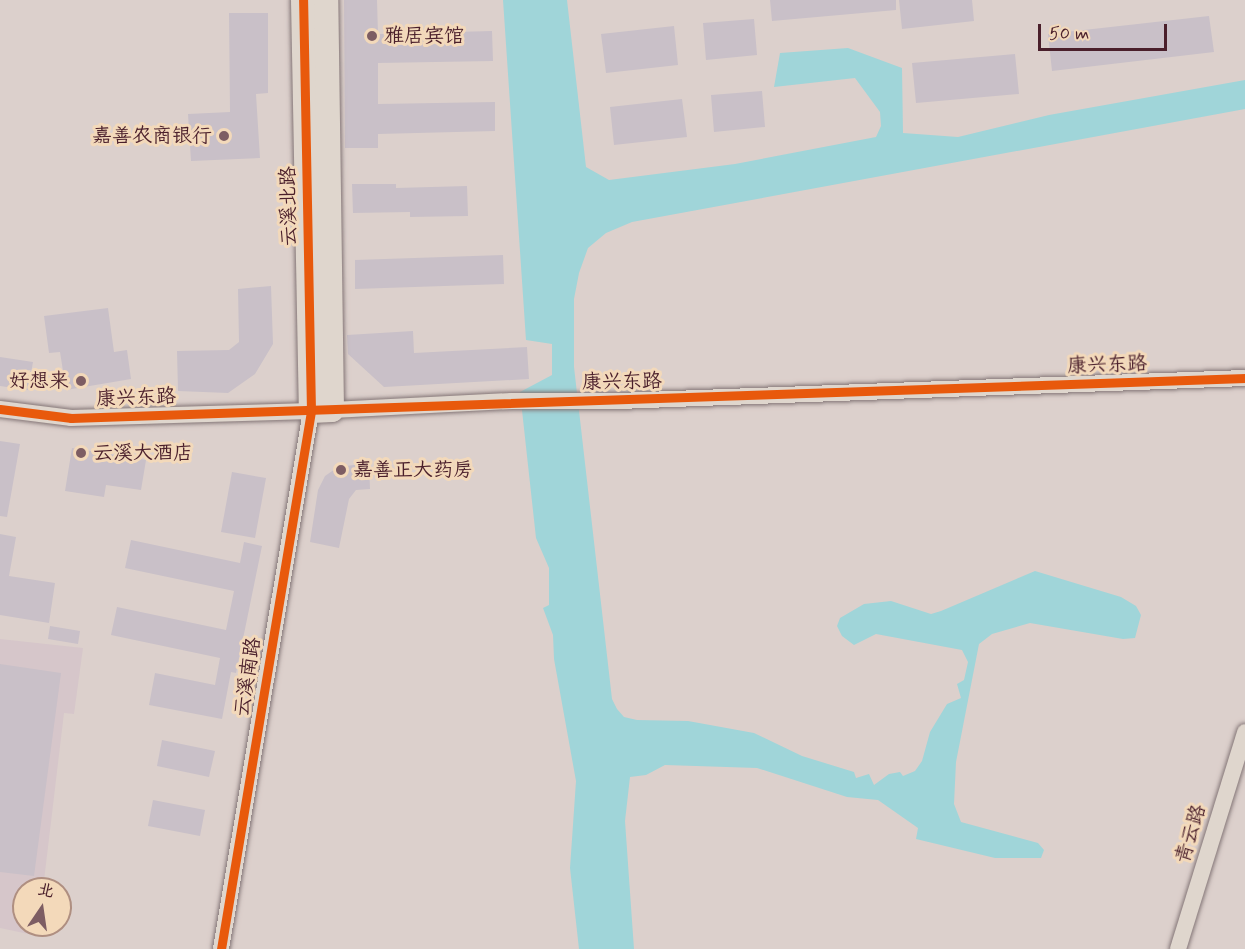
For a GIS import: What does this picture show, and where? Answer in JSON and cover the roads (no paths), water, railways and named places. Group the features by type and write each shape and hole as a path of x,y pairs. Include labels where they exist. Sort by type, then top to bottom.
{"street":[{"name":"云溪北路","path":"303,0 321,411"},
{"name":"云溪北路","path":"321,411 326,0"},
{"name":"康兴东路","path":"0,409 72,418 321,411 512,401 618,400 1245,378"},
{"name":"云溪南路","path":"221,949 321,411"},
{"name":"青云路","path":"1178,949 1245,732"}],"water":[{"path":"503,0 567,0 586,167 609,180 735,164 876,137 881,126 880,112 855,78 774,87 780,53 848,48 902,68 903,133 958,137 1049,115 1245,80 1245,109 632,222 606,233 588,248 579,273 574,299 574,367 612,699 617,709 624,717 637,720 688,721 754,733 802,756 854,772 856,778 869,774 874,785 889,774 900,772 903,776 915,771 922,761 930,732 947,704 961,698 957,684 964,680 968,662 962,650 876,634 854,645 842,636 837,626 840,618 864,604 891,601 931,614 1035,571 1121,597 1136,606 1141,615 1135,638 1123,639 1030,623 992,634 979,644 956,762 954,804 961,822 1038,843 1044,850 1041,858 995,858 916,839 918,828 878,800 847,797 757,768 665,765 646,775 630,777 625,821 634,949 579,949 570,868 576,781 554,659 553,635 543,608 549,605 549,568 536,538 520,392 552,375 552,344 526,340"}],"place":[{"name":"雅居宾馆","path":"372,36"},
{"name":"嘉善农商银行","path":"224,136"},
{"name":"好想来","path":"81,381"},
{"name":"云溪大酒店","path":"81,453"},
{"name":"嘉善正大药房","path":"341,470"}]}
